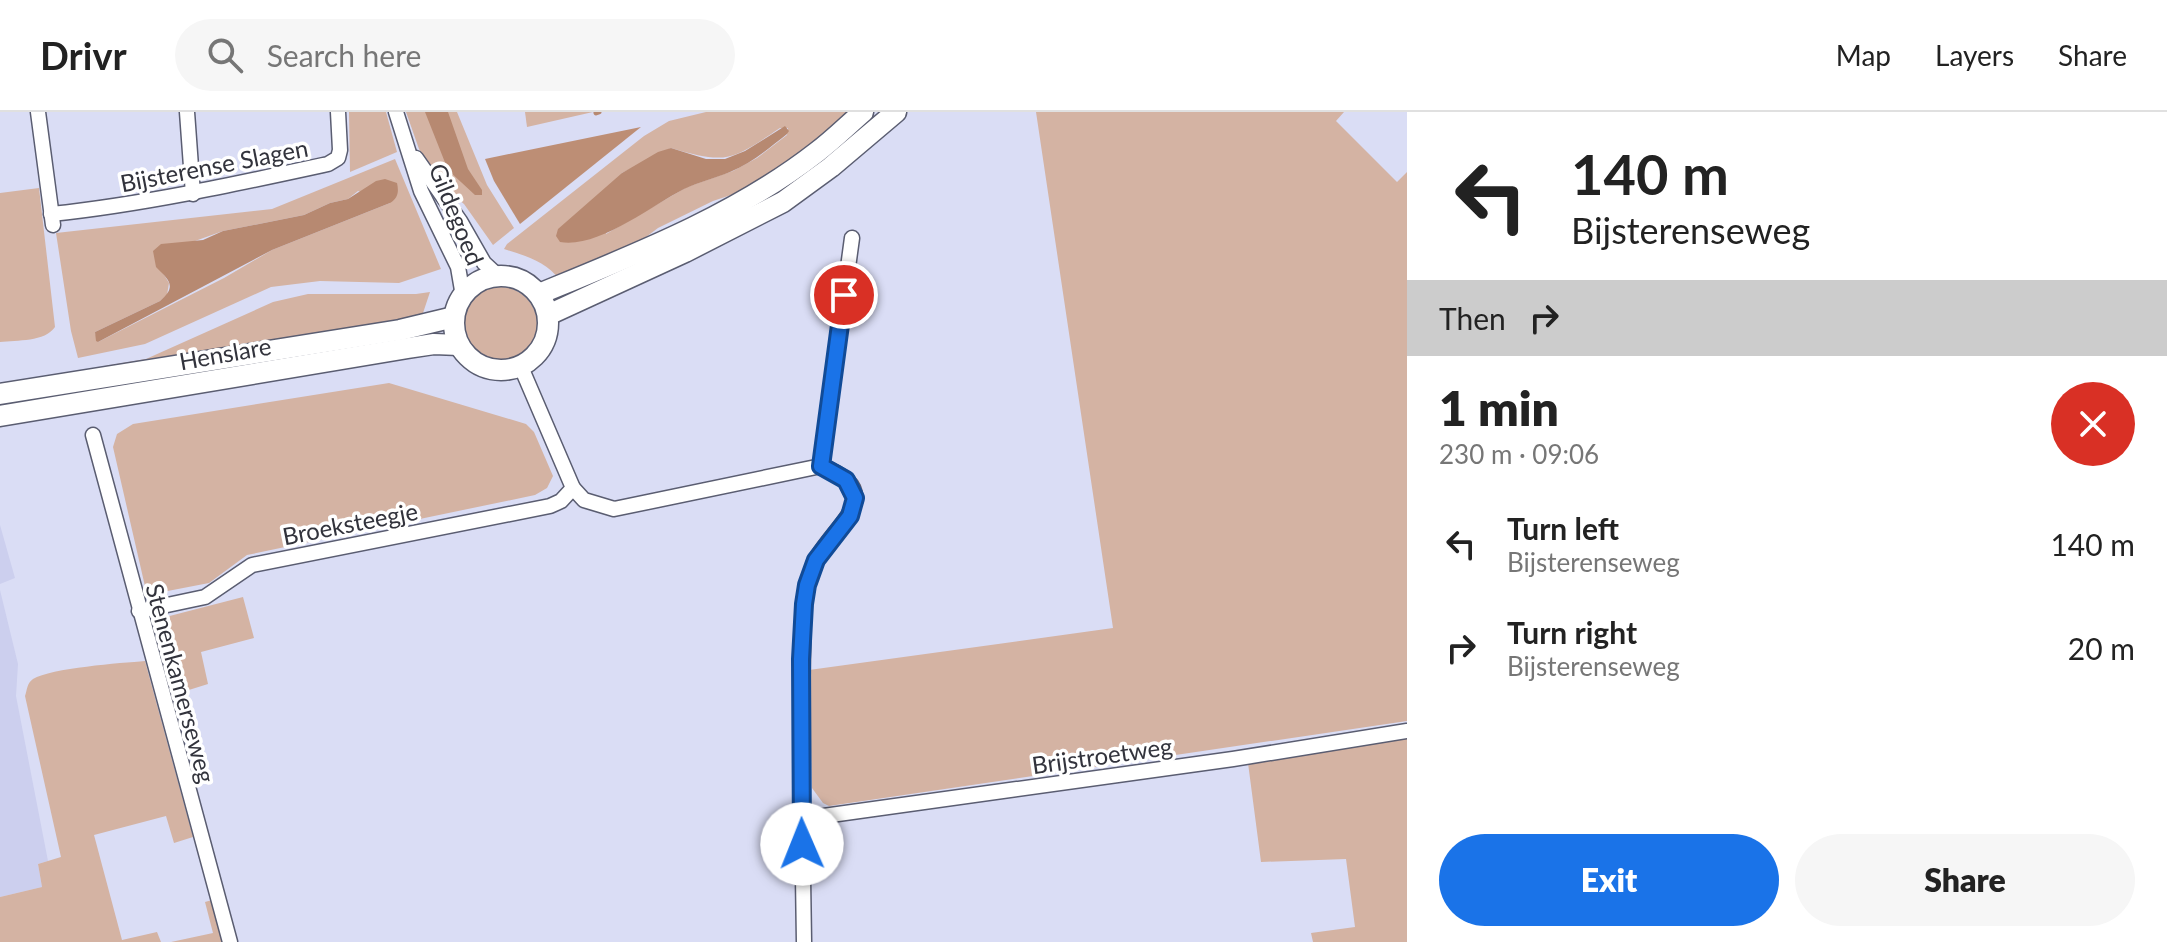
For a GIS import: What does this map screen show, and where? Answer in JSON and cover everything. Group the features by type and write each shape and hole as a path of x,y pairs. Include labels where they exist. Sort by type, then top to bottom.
{"street":[{"name":"Bijsterense Slagen","path":"38,112 52,220 193,194 328,164 338,158 340,150 338,112"},
{"path":"187,112 193,194"},
{"name":"Gildegoed","path":"396,112 421,191 458,267 463,296"},
{"path":"539,294 670,239 731,206 816,153 863,112"},
{"path":"548,315 699,246 783,202 831,167 896,112"},
{"name":"Gildegoed","path":"409,148 460,221 484,263 498,276"},
{"path":"821,466 852,238"},
{"path":"498,276 517,278 539,294 548,315 549,328 540,351 521,367 503,371 486,368 470,359 459,345 454,317 463,296 480,281 498,276"},
{"name":"Henslare","path":"0,394 400,330 454,317"},
{"name":"Henslare","path":"0,416 408,348 434,344 459,345"},
{"path":"521,367 573,488 584,500 614,509 821,466 846,480 855,498 850,516 816,560 805,594 802,630 804,942"},
{"name":"Stenenkamerseweg","path":"93,435 230,942"},
{"name":"Broeksteegje","path":"139,611 205,597 252,565 550,506 561,501 573,488"},
{"name":"Brijstroetweg","path":"802,819 1233,759 1407,731"}],"shaded area":[{"path":"349,112 386,112 397,152 350,172"},
{"path":"406,112 457,112 487,185 514,228 493,245 464,204 442,186 419,149"},
{"path":"425,112 448,112 468,169 482,195 475,195 448,170"},
{"path":"525,112 593,112 527,127"},
{"path":"706,112 855,112 752,188 713,201 658,228 626,252 560,280 541,264 504,249 644,136 669,121","holes":["780,128 788,128 787,135 757,158 733,171 687,187 606,234 622,173 671,148 705,157 729,156 751,147"]},
{"path":"1036,112 1344,112 1336,121 1397,182 1407,172 1407,721 829,806 812,788 809,670 1113,628"},
{"path":"785,126 789,131 787,134 746,164 684,189 607,233 575,242 560,242 556,236 558,229 622,173 658,152 671,148 706,159 725,159 745,151"},
{"path":"641,127 520,224 494,181 485,159"},
{"path":"395,159 441,269 399,283 320,281 271,287 145,344 78,358 56,233 272,209","holes":["358,191 390,203 272,250 98,342 95,332 167,295 169,283 163,273 195,241 223,231 304,215 348,199"]},
{"path":"385,179 397,183 397,194 390,203 272,250 96,341 95,332 160,301 169,291 169,283 156,267 153,251 161,244 203,240 223,231 304,215 348,199 376,181"},
{"path":"39,188 55,327 38,338 0,342 0,193"},
{"path":"500,287 514,290 526,298 534,310 537,324 534,338 526,350 514,358 500,361 486,358 474,350 466,338 463,324 466,310 474,298 486,290"},
{"path":"430,292 422,316 104,369 105,366 146,359 273,302 308,294"},
{"path":"389,383 526,424 534,432 553,476 547,488 535,495 247,555 209,583 147,595 113,447 117,434 133,424"},
{"path":"0,525 15,578 0,584"},
{"path":"0,590 18,664 16,696 48,861 38,864 42,887 0,897"},
{"path":"243,597 254,638 201,652 208,684 176,694 172,691 154,627 158,619"},
{"path":"145,661 193,837 174,843 166,816 94,835 122,940 157,932 161,942 0,942 0,897 42,887 38,864 61,857 25,696 28,685 33,679 55,672"},
{"path":"1407,738 1407,942 1313,942 1311,933 1355,927 1346,859 1261,862 1248,763"},
{"path":"212,900 223,942 171,942 213,933 205,902"}],"route":[{"path":"802,844 801,659 804,604 816,560 845,525 855,498 846,480 821,466 844,295"}]}
